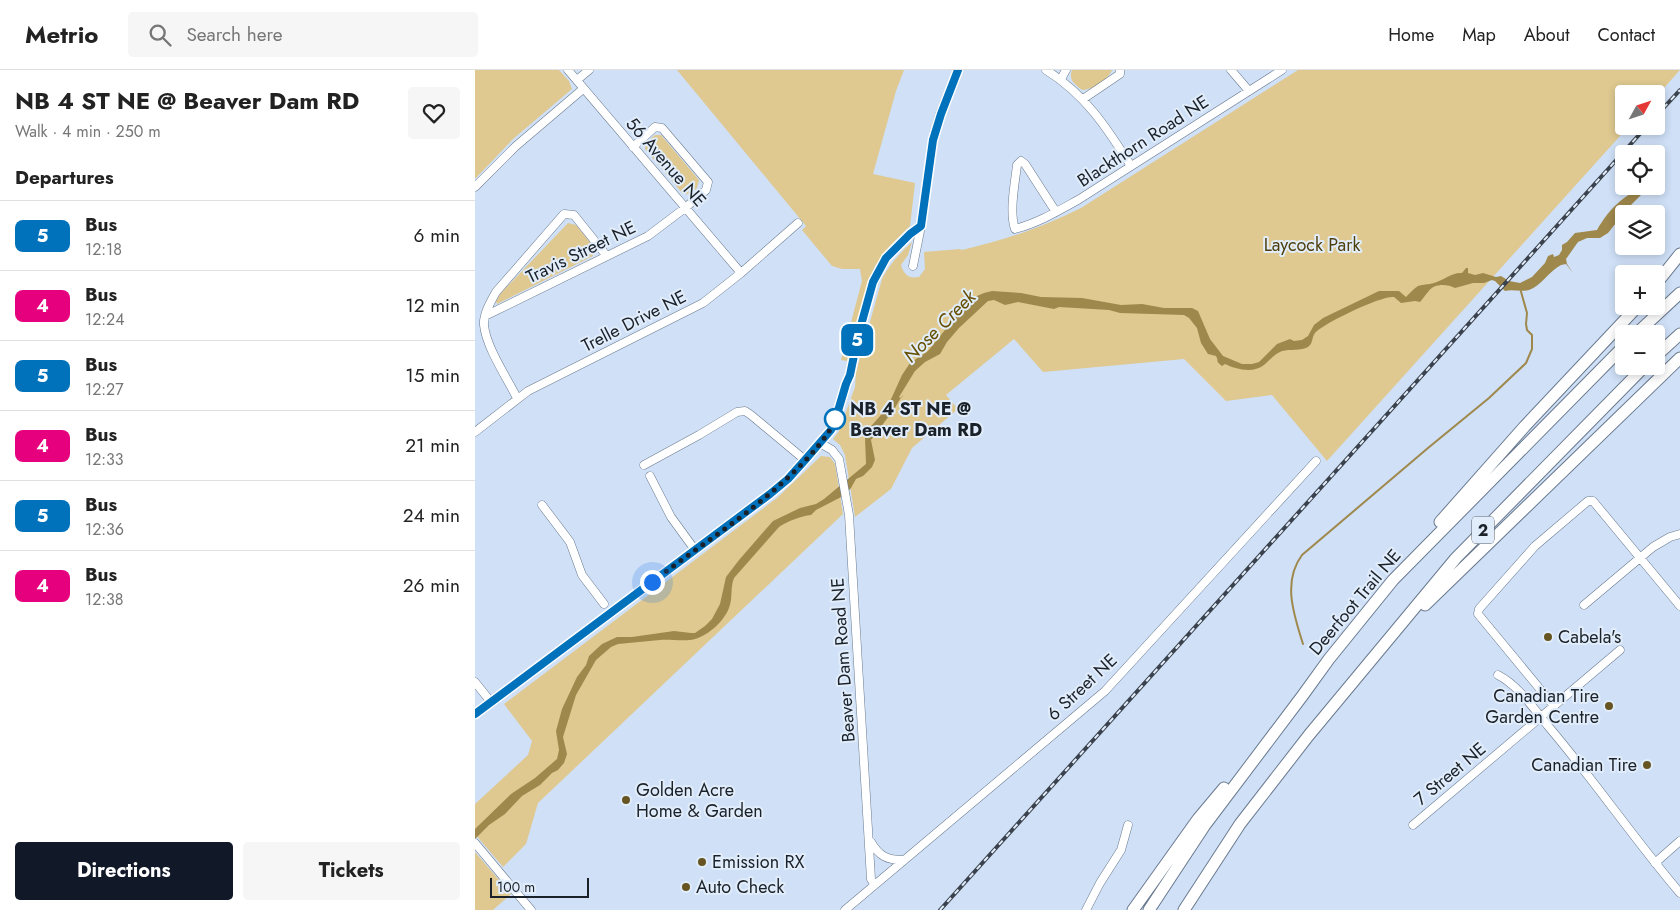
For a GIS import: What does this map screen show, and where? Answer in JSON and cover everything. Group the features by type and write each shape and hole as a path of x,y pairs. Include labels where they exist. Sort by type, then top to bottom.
{"highway":[{"path":"1665,273 1678,256"},
{"path":"1646,325 1680,293"},
{"path":"1437,534 1440,521 1629,315"},
{"path":"1665,348 1680,334"},
{"name":"Deerfoot Trail NE","path":"1149,910 1205,825 1329,659 1393,580 1615,355"},
{"path":"1333,705 1345,696 1419,611 1680,358"},
{"path":"1617,418 1680,365"},
{"name":"2","path":"1183,910 1240,824 1333,705 1456,558 1636,375"},
{"path":"1133,910 1198,819 1303,695"}],"street":[{"name":"56 Avenue NE","path":"568,70 741,273"},
{"path":"577,80 589,70"},
{"path":"913,266 921,226 933,140 958,70"},
{"path":"1046,70 1061,79 1083,99 1108,129 1131,166"},
{"path":"1061,79 1066,70"},
{"path":"1083,99 1120,74 1120,70"},
{"path":"1231,70 1249,91"},
{"name":"Blackthorn Road NE","path":"1056,212 1025,164 1021,161 1017,164 1013,206 1012,222 1015,229 1036,222 1056,212 1079,200 1282,70"},
{"path":"475,188 516,146 583,89"},
{"name":"Travis Street NE","path":"485,316 648,236 706,190 708,182 662,128 655,127 633,147"},
{"path":"517,398 497,361 484,324 489,304 496,292 564,214 574,215 606,256"},
{"name":"Trelle Drive NE","path":"475,432 528,391 703,303 741,273 798,223"},
{"path":"475,714 788,479 831,430 846,384"},
{"path":"644,465 737,412 745,411 805,460"},
{"name":"Beaver Dam Road NE","path":"820,443 836,454 841,468 849,514 871,879 875,884"},
{"name":"6 Street NE","path":"845,910 1105,692 1316,461"},
{"path":"650,476 667,512 695,550"},
{"path":"1554,706 1478,614 1479,609 1535,546 1588,501 1593,501 1680,606"},
{"path":"542,505 570,542 582,575 604,604"},
{"path":"1584,605 1661,542 1680,534"},
{"name":"7 Street NE","path":"1413,825 1620,650"},
{"path":"1498,675 1510,681 1541,717 1680,893"},
{"path":"475,682 491,702"},
{"path":"1086,910 1099,883 1121,850 1128,825"},
{"path":"870,840 877,852 884,857 892,860 903,860"},
{"path":"1655,863 1680,842"},
{"path":"477,845 531,910"}],"green space":[{"path":"475,70 559,70 569,81 572,89 513,139 475,179"},
{"path":"677,70 904,70 896,91 873,174 915,183 910,226 889,247 875,266 870,277 847,361 841,360 862,281 860,269 842,269 832,266 802,230 806,226"},
{"path":"1072,70 1112,70 1099,84 1082,90 1072,79"},
{"name":"Laycock Park","path":"1298,70 1680,70 1665,87 1665,85 1615,85 1615,135 1621,135 1327,461 1272,395 1226,401 1184,359 1043,372 1014,339 946,395 958,409 912,448 891,489 855,517 845,455 840,445 833,439 839,431 855,387 856,372 882,279 891,264 912,242 908,255 901,265 907,275 919,277 925,269 924,252 962,250 1008,238 1081,208"},
{"path":"655,135 661,135 699,180 697,188 690,194 683,194 645,149 646,143"},
{"path":"568,223 576,225 593,246 593,256 497,304 496,301 501,293"},
{"path":"821,456 830,457 835,464 843,514 538,803 526,844 503,867 475,834 475,804 528,755 532,741 504,704 777,498"},
{"path":"475,852 511,894 493,910 475,910"}],"shaded area":[{"path":"1628,195 1641,195 1631,205 1616,205"},
{"path":"1614,207 1615,224 1608,233 1600,238 1587,238 1578,242 1566,259 1573,273 1566,264 1561,265 1533,288 1526,291 1505,291 1492,280 1455,288 1445,285 1437,286 1431,289 1420,302 1401,303 1394,297 1378,300 1323,327 1315,333 1308,347 1282,351 1274,355 1260,368 1249,370 1234,368 1225,364 1222,366 1216,356 1208,354 1201,343 1197,328 1184,315 1120,313 1109,310 1059,307 1054,309 1018,302 1005,305 994,300 988,301 959,328 940,354 925,362 915,371 899,397 904,395 871,440 875,460 872,467 863,476 856,479 845,495 816,510 811,515 795,519 779,527 734,578 729,608 724,618 715,627 706,634 691,640 660,640 618,644 611,647 596,660 576,695 563,737 567,754 564,763 540,785 522,796 505,814 489,825 475,839 475,829 511,794 535,778 557,759 559,750 556,731 562,709 589,656 602,644 617,637 632,637 674,631 695,633 705,626 712,619 720,604 726,577 773,521 800,508 816,504 866,464 866,432 887,408 902,375 910,363 928,351 957,315 977,296 992,291 1021,293 1041,297 1082,298 1121,305 1142,304 1164,308 1192,308 1198,311 1210,339 1223,356 1242,364 1252,364 1259,362 1277,344 1290,339 1294,341 1302,340 1308,336 1314,325 1323,318 1379,291 1399,291 1406,297 1418,286 1434,283 1451,275 1462,273 1466,268 1468,268 1468,273 1475,275 1483,273 1496,277 1501,276 1509,281 1520,283 1532,277 1545,263 1548,256 1553,254 1554,257 1559,255 1562,245 1575,233 1597,230"}],"waterway":[{"path":"1303,644 1293,610 1291,587 1292,576 1302,555 1489,398 1526,363 1532,349 1532,335 1527,330 1527,313 1520,288"}],"railway":[{"path":"1665,106 1680,90"},
{"path":"940,910 1639,135"}],"bus line":[{"name":"5","path":"475,714 770,494 788,479 831,430 850,375 851,364 873,282 886,258 910,234 921,226 933,140 958,70"}],"place":[{"name":"NB 4 ST NE @ Beaver Dam RD","path":"835,419"},
{"name":"Cabela's","path":"1548,637"},
{"name":"Canadian Tire Garden Centre","path":"1609,706"},
{"name":"Canadian Tire","path":"1647,765"},
{"name":"Golden Acre Home & Garden","path":"626,800"},
{"name":"Emission RX","path":"702,862"},
{"name":"Auto Check","path":"686,887"}],"route":[{"path":"652,582 788,479 831,430 835,419"}],"water label":[{"name":"Nose Creek","path":"939,326"}]}
